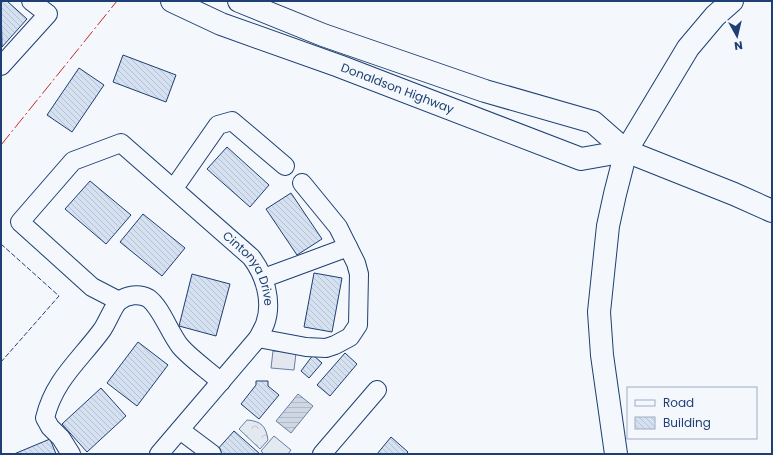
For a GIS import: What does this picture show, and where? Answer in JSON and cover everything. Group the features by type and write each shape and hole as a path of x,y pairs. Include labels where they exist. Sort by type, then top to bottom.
{"main road":[{"name":"Donaldson Highway","path":"172,1 221,24 339,66 581,159 626,151"},
{"name":"Donaldson Highway","path":"239,1 323,35 485,91 593,122 626,151 734,194 772,211"},
{"path":"616,454 602,355 599,312 608,226 626,151 688,48 715,16 732,1"}],"street":[{"path":"1,66 48,14 31,1"},
{"path":"174,188 218,125 232,122 285,166"},
{"name":"Cintonya Drive","path":"119,301 92,287 20,222 73,161 120,143 174,188 252,257 264,278 268,300 268,312 265,324 258,338 159,454"},
{"path":"258,338 306,347 326,348 335,345 350,336 358,325 359,274 356,263 338,228 302,183"},
{"path":"264,278 348,247"},
{"path":"71,454 61,438 50,427 46,418 49,404 60,381 103,329 119,301 132,294 147,297 156,306 169,330 181,347 221,382"},
{"path":"322,454 377,390"},
{"path":"180,430 212,454"}],"green space":[{"path":"247,420 259,423 266,431 268,440 260,449 239,429"},
{"path":"274,436 291,450 288,454 264,454 261,451"}],"shaded area":[{"path":"273,351 296,353 294,370 271,368"},
{"path":"298,394 313,406 291,433 276,421"}],"building":[{"path":"1,1 7,1 27,19 2,47"},
{"path":"123,55 176,75 166,102 113,82"},
{"path":"79,68 104,85 72,132 47,115"},
{"path":"227,147 269,185 250,207 207,169"},
{"path":"90,181 131,215 106,244 65,209"},
{"path":"291,193 322,239 297,255 266,209"},
{"path":"143,214 185,248 162,276 120,242"},
{"path":"314,273 342,278 332,332 304,327"},
{"path":"192,274 230,284 216,336 179,326"},
{"path":"138,342 168,365 137,406 107,383"},
{"path":"345,353 357,364 330,396 317,385"},
{"path":"313,355 322,363 309,378 301,371"},
{"path":"256,381 268,381 268,386 279,395 259,419 241,404 256,385"},
{"path":"101,388 126,416 87,452 62,424"},
{"path":"234,431 260,454 220,454 216,451"},
{"path":"391,437 408,452 406,454 377,454"},
{"path":"50,439 56,454 14,454"}],"fence":[{"path":"1,244 59,296 1,362"}],"power":[{"path":"1,145 117,1"}]}
